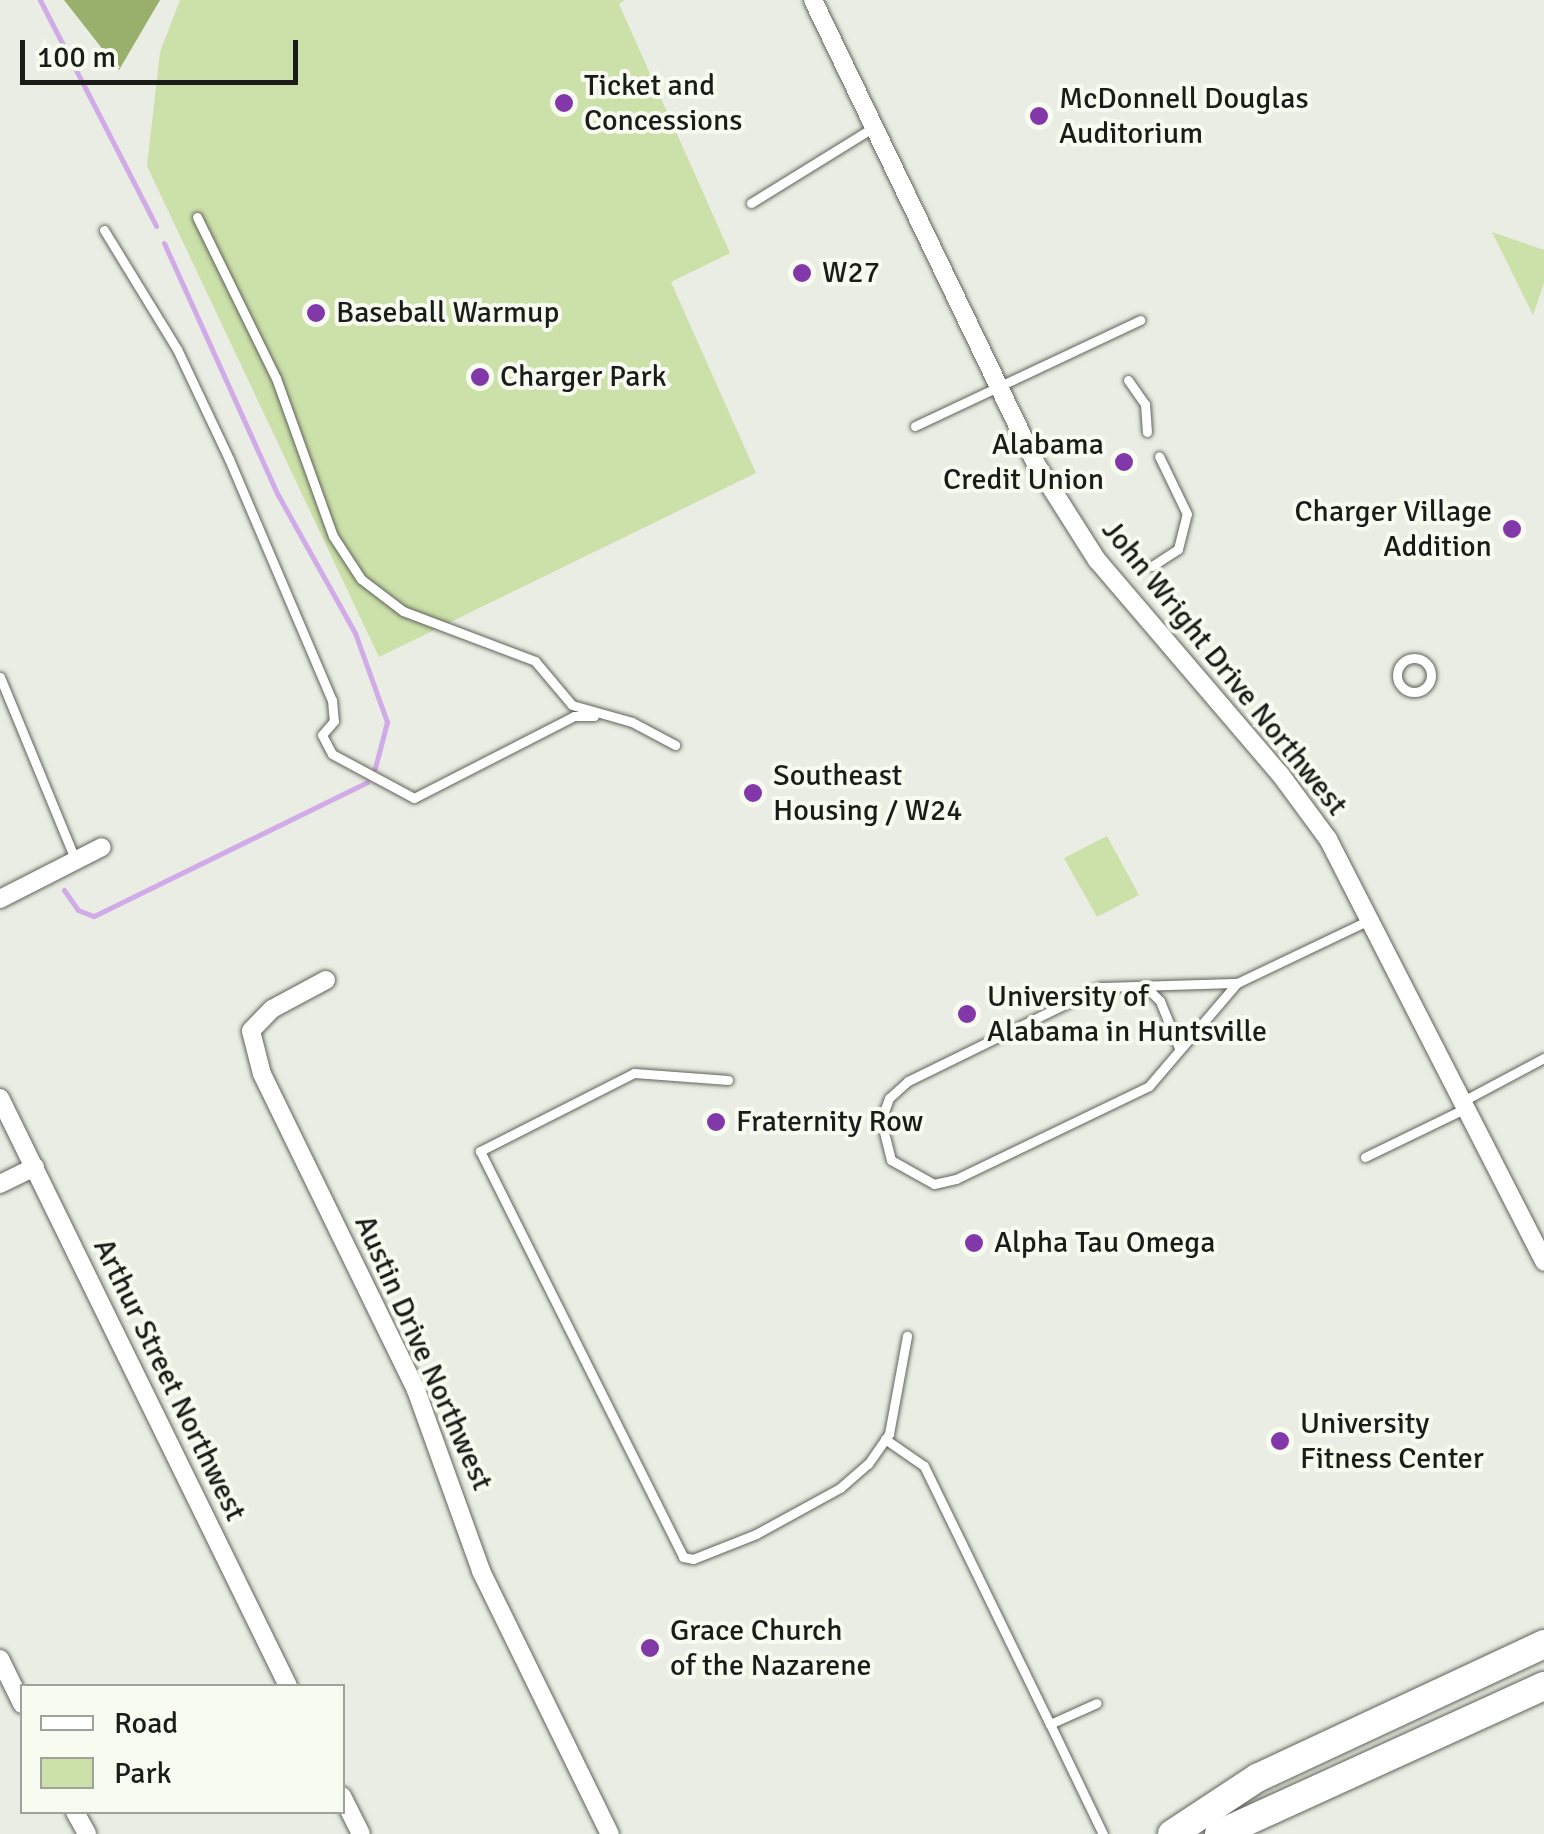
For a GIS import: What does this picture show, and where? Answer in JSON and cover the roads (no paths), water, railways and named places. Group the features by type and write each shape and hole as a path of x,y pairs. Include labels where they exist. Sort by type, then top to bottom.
{"main road":[{"path":"1172,1834 1257,1778 1544,1644"},
{"path":"1219,1834 1544,1686"}],"street":[{"name":"John Wright Drive Northwest","path":"812,0 1036,464 1097,560 1305,806 1371,919 1544,1262"},
{"path":"0,899 102,847"},
{"name":"Austin Drive Northwest","path":"326,980 272,1009 251,1031 262,1074 416,1390 481,1572 610,1834"},
{"name":"Arthur Street Northwest","path":"0,1098 287,1684"},
{"path":"0,1184 35,1167"},
{"path":"0,1659 20,1700"},
{"path":"345,1802 361,1834"}],"lane":[{"path":"751,203 874,127"},
{"path":"197,217 276,378 334,536 361,579 403,611 535,660 572,705 594,716"},
{"path":"104,230 177,349 229,459 332,700 334,721 322,736 332,754 414,798 574,716 632,722 675,745"},
{"path":"915,426 1140,320"},
{"path":"1128,380 1145,404 1147,432"},
{"path":"1152,566 1178,549 1187,514 1158,456"},
{"path":"1406,659 1428,664 1432,675 1419,692 1399,685 1398,667 1406,659"},
{"path":"0,677 75,859"},
{"path":"1237,983 1100,987 908,1081 890,1098 881,1120 890,1160 934,1184 956,1179 1150,1086 1237,983 1371,919"},
{"path":"1144,985 1160,1001 1179,1048"},
{"path":"1365,1158 1544,1058"},
{"path":"728,1080 634,1073 480,1151 684,1557 693,1559 756,1534 840,1488 885,1439 898,1404 906,1336"},
{"path":"885,1439 924,1466 1104,1834"},
{"path":"1050,1724 1097,1703"}],"waterway":[{"path":"40,0 156,226"},
{"path":"164,243 278,495 355,633 387,722 375,768"},
{"path":"64,890 78,910 94,916 367,782"}],"place":[{"name":"Ticket and Concessions","path":"564,103"},
{"name":"McDonnell Douglas Auditorium","path":"1039,116"},
{"name":"W27","path":"802,273"},
{"name":"Baseball Warmup","path":"316,313"},
{"name":"Charger Park","path":"480,377"},
{"name":"Alabama Credit Union","path":"1124,462"},
{"name":"Charger Village Addition","path":"1512,529"},
{"name":"Southeast Housing / W24","path":"753,793"},
{"name":"University of Alabama in Huntsville","path":"967,1014"},
{"name":"Fraternity Row","path":"716,1122"},
{"name":"Alpha Tau Omega","path":"974,1243"},
{"name":"University Fitness Center","path":"1280,1441"},
{"name":"Grace Church of the Nazarene","path":"650,1648"}]}
